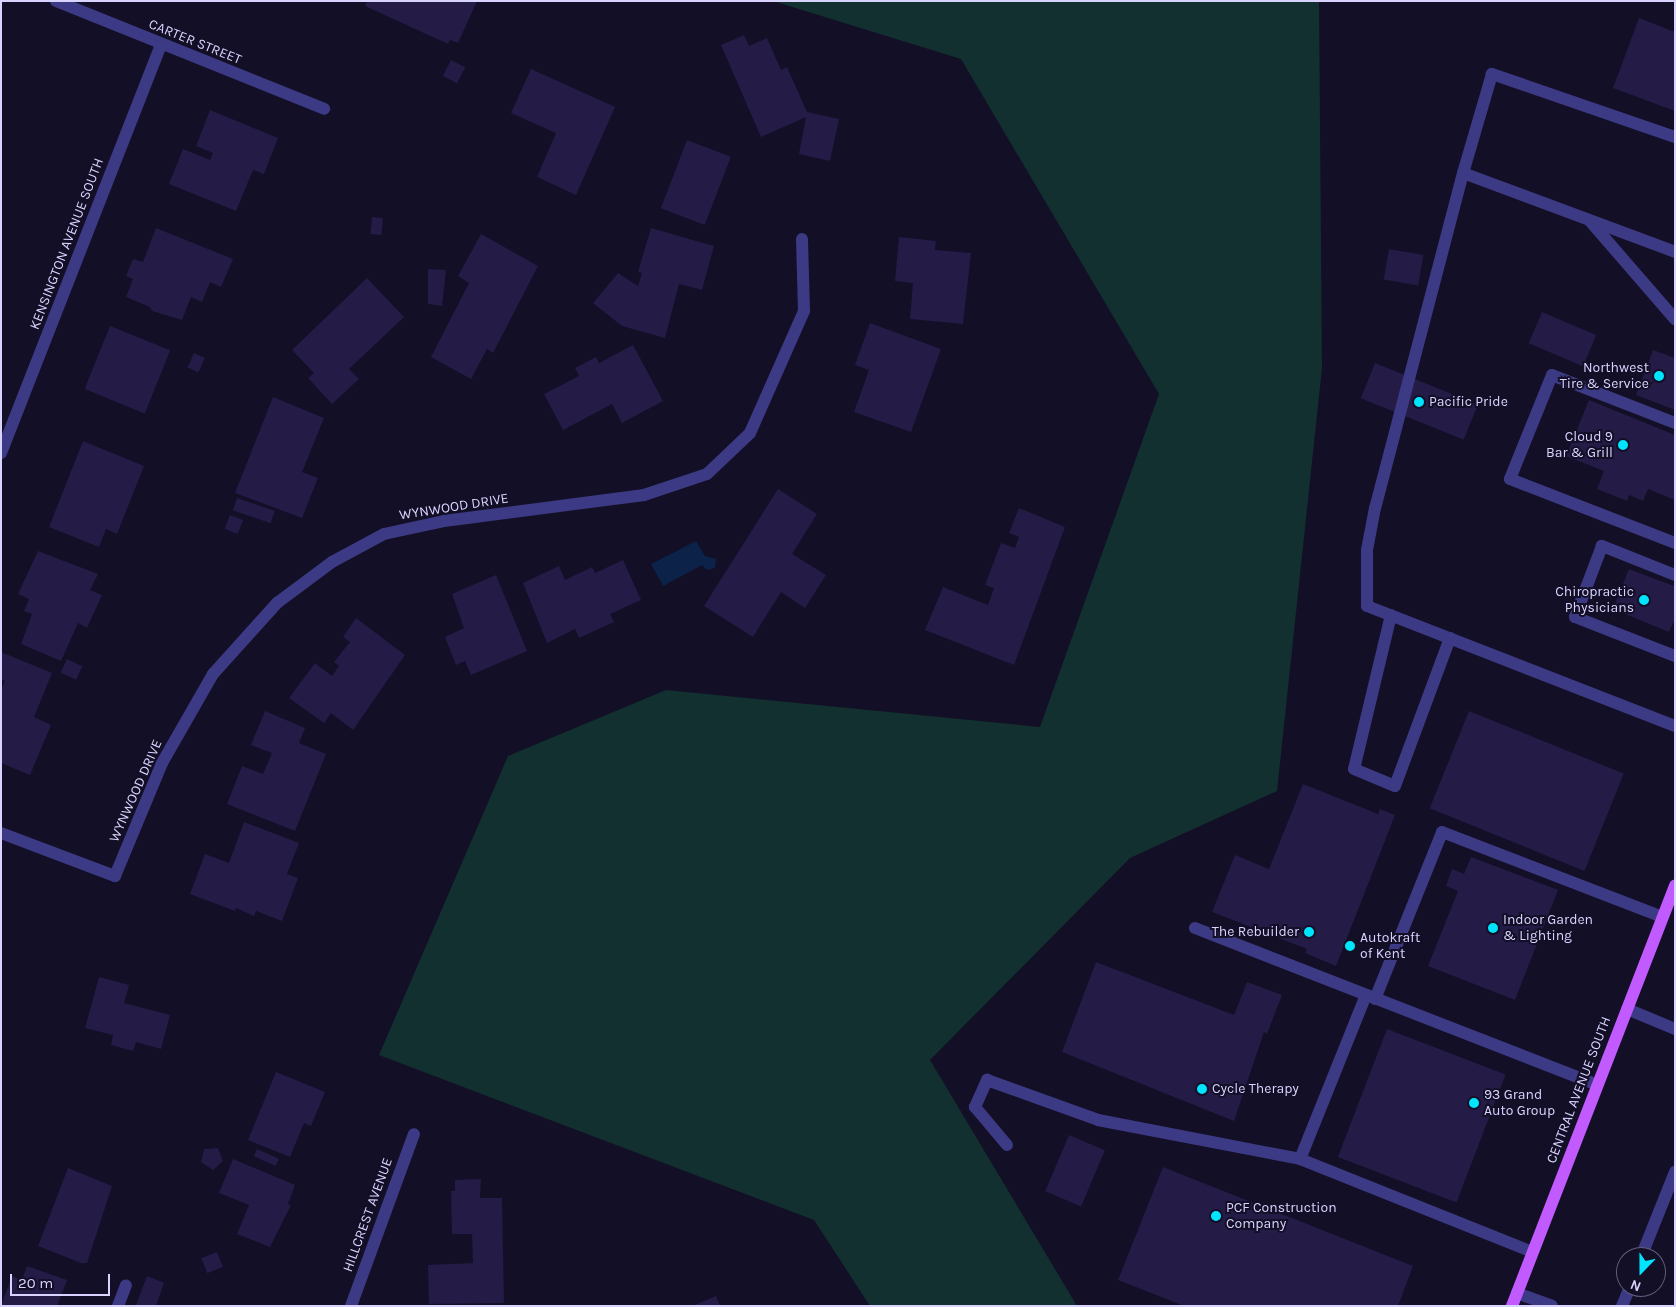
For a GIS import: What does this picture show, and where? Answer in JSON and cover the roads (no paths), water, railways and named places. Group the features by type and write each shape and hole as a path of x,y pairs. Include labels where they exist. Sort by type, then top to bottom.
{"main road":[{"name":"CENTRAL AVENUE SOUTH","path":"1512,1306 1675,885"}],"street":[{"name":"CARTER STREET","path":"56,1 324,109"},
{"name":"KENSINGTON AVENUE SOUTH","path":"1,453 162,45"},
{"path":"1675,137 1492,74 1463,173 1375,508 1367,550 1367,606 1675,726"},
{"path":"1463,173 1675,252"},
{"path":"1590,220 1675,319"},
{"name":"WYNWOOD DRIVE","path":"1,833 116,876 162,763 213,674 277,603 332,562 384,534 444,521 644,496 675,488 707,474 732,453 750,433 804,311 802,240"},
{"path":"1675,422 1552,375 1510,479 1675,543"},
{"path":"1675,574 1602,546 1575,617 1675,656"},
{"path":"1391,615 1354,769 1395,786 1450,638"},
{"path":"1300,1160 1442,832 1662,916"},
{"path":"1195,928 1597,1086"},
{"path":"1627,1009 1675,1029"},
{"path":"1007,1145 975,1107 987,1080 1098,1120 1300,1160 1532,1252"},
{"name":"HILLCREST AVENUE","path":"351,1306 414,1134"},
{"path":"1645,1247 1675,1172"},
{"path":"118,1306 126,1285"},
{"path":"1517,1293 1552,1306"}],"water":[{"path":"696,541 705,556 716,559 715,568 707,570 702,565 663,586 651,564"}],"place":[{"name":"Northwest Tire & Service","path":"1659,376"},
{"name":"Pacific Pride","path":"1419,402"},
{"name":"Cloud 9 Bar & Grill","path":"1623,445"},
{"name":"Chiropractic Physicians","path":"1644,600"},
{"name":"Indoor Garden & Lighting","path":"1493,928"},
{"name":"The Rebuilder","path":"1309,932"},
{"name":"Autokraft of Kent","path":"1350,946"},
{"name":"Cycle Therapy","path":"1202,1089"},
{"name":"93 Grand Auto Group","path":"1474,1103"},
{"name":"PCF Construction Company","path":"1216,1216"}]}
